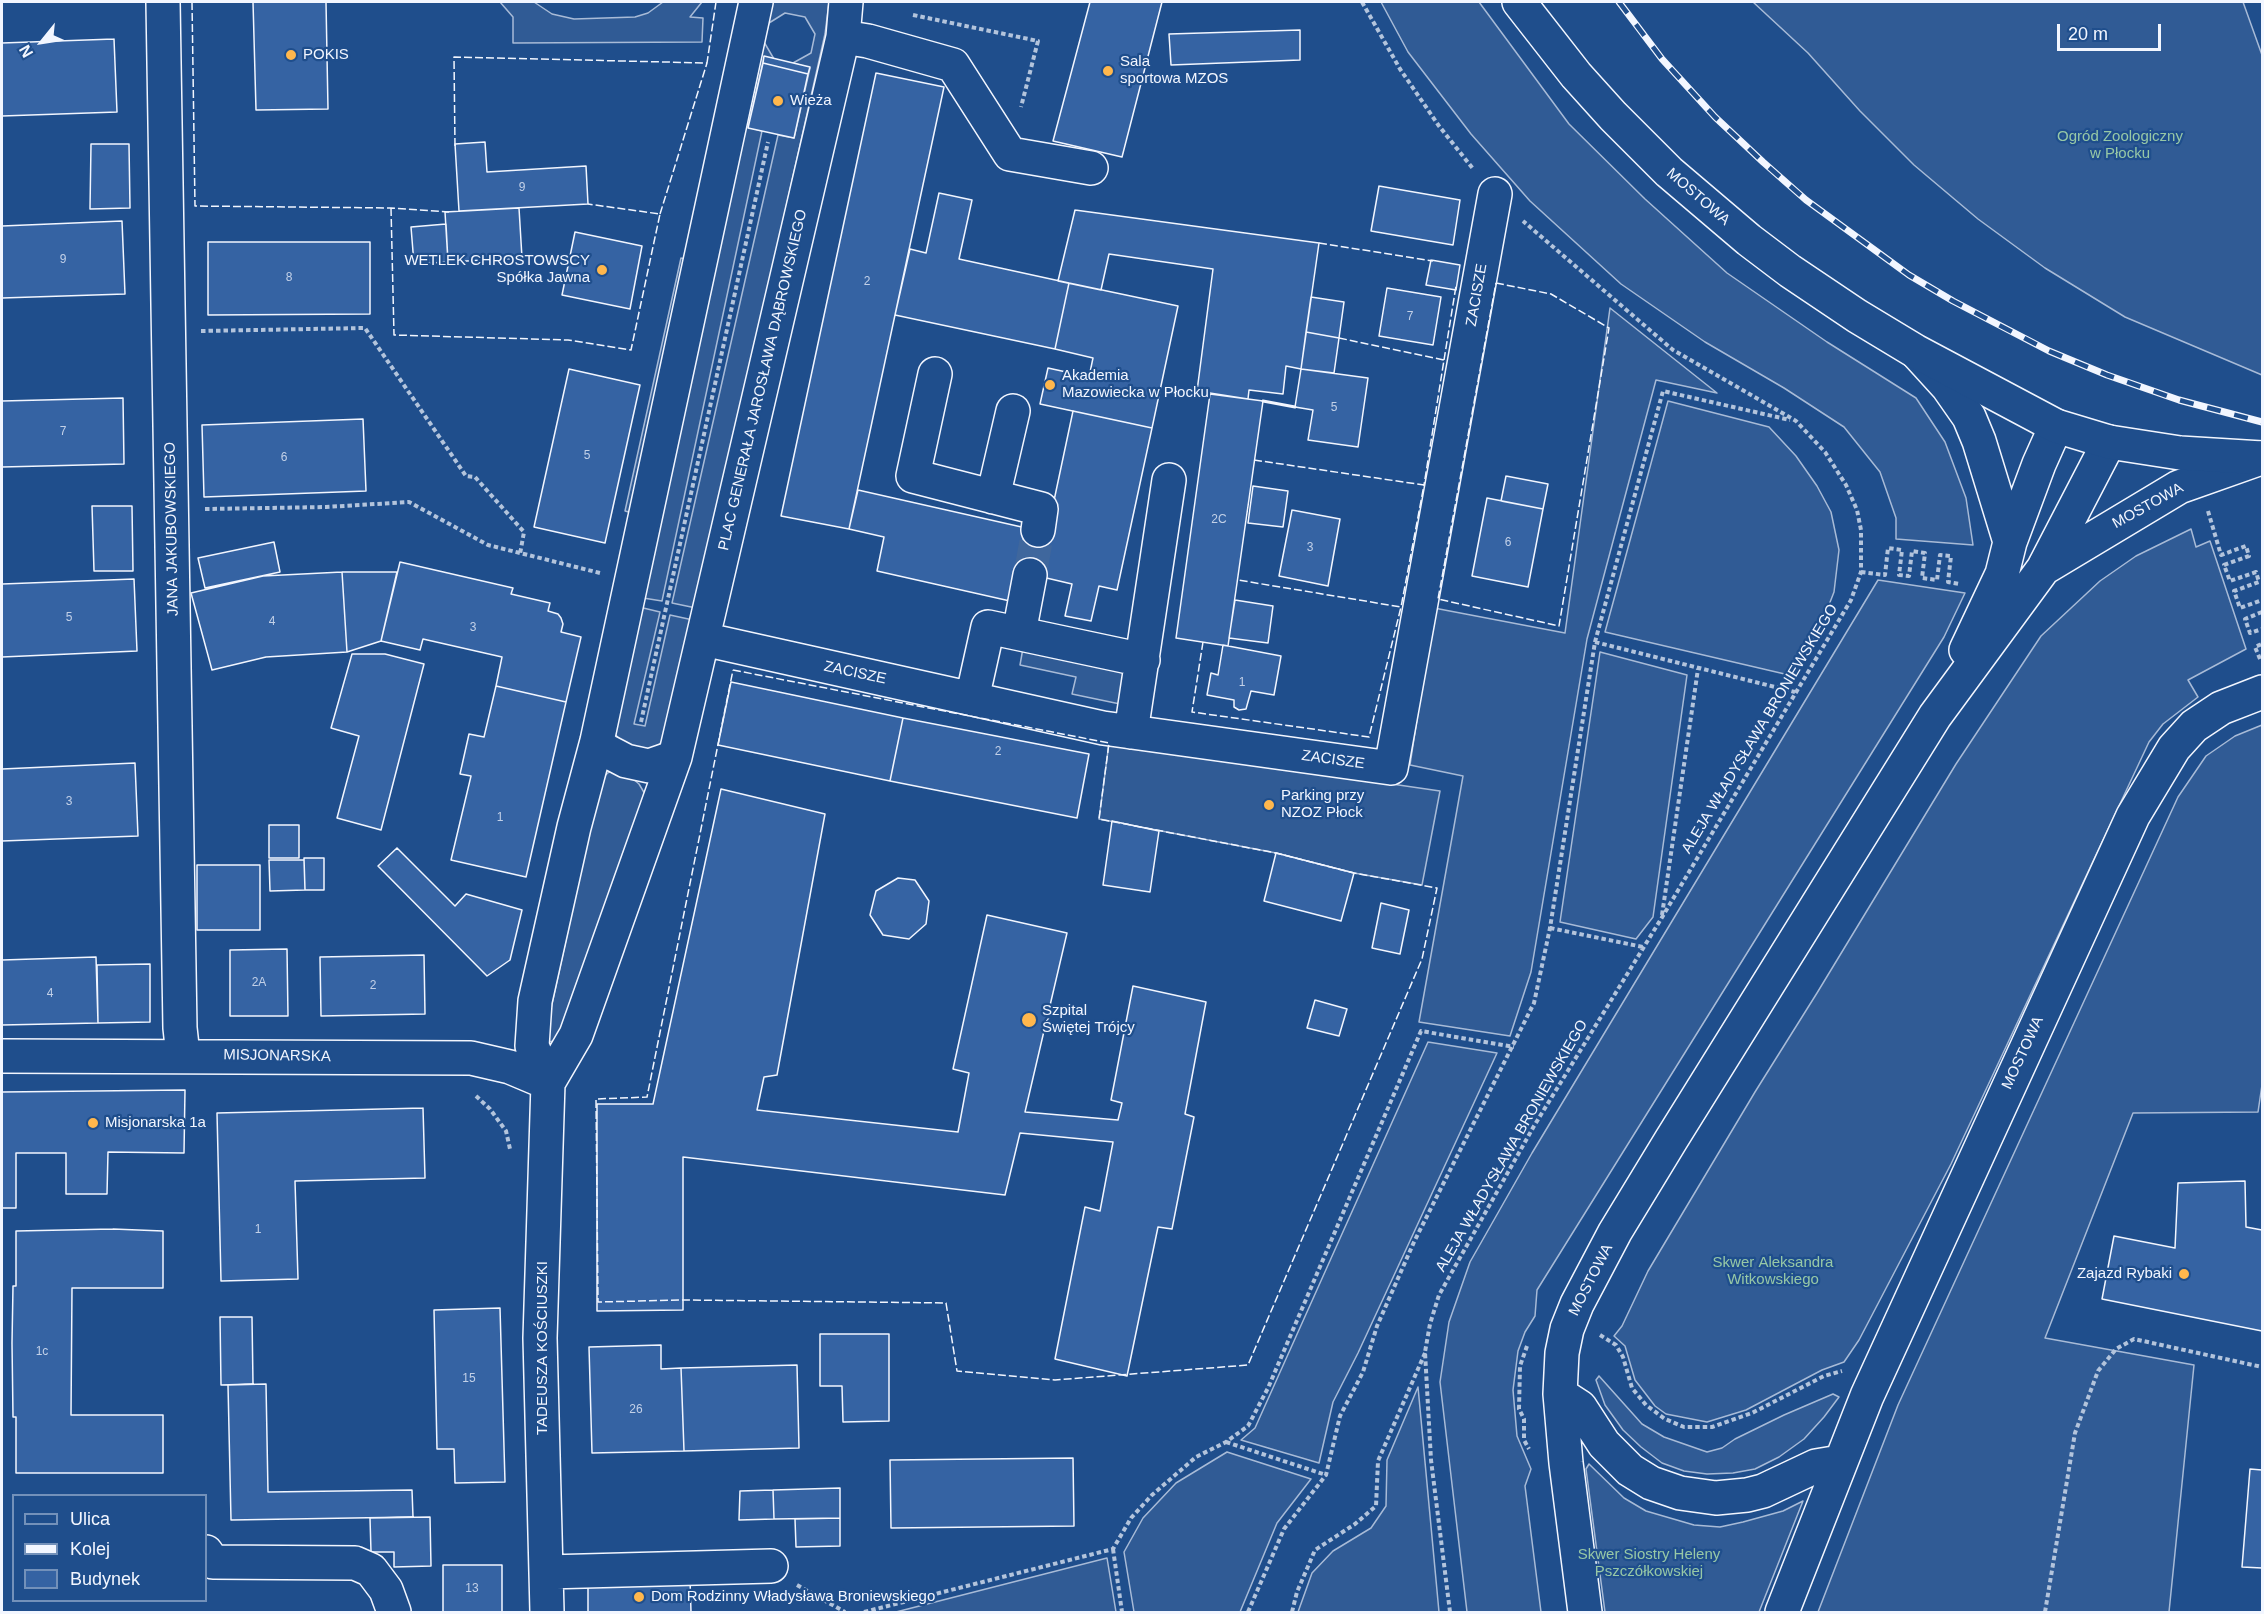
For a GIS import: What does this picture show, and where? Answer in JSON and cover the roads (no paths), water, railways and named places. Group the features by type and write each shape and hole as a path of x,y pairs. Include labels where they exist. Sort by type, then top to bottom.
{"street":[{"name":"JANA JAKUBOWSKIEGO","path":"164,2 180,1004 183,1055"},
{"path":"548,1083 532,1046 535,1001 574,827 597,741 756,2"},
{"name":"PLAC GENERAŁA JAROSŁAWA DĄBROWSKIEGO","path":"548,1083 576,1035 675,757 843,37 846,2"},
{"name":"MOSTOWA","path":"1519,2 1556,51 1607,109 1689,190 1728,224 1790,271 1915,351 2056,426 2109,442 2180,453 2262,458"},
{"path":"843,37 868,41 952,65 1010,154 1091,168"},
{"name":"ZACISZE","path":"705,628 972,699 1103,728 1391,768 1495,194"},
{"name":"MOSTOWA","path":"1915,351 1954,395 1969,417 1979,441 2010,542"},
{"path":"935,374 913,476 1041,509 1038,530"},
{"path":"993,497 1013,411"},
{"name":"MOSTOWA","path":"1935,716 2002,574 2010,542 2056,426"},
{"name":"MOSTOWA","path":"1585,1612 1566,1463 1560,1394 1560,1362 1577,1304 1589,1279 1671,1140 1935,716 2043,569 2109,442"},
{"name":"MOSTOWA","path":"2043,569 2179,487 2262,458"},
{"path":"1131,732 1168,480"},
{"path":"1019,633 1030,575"},
{"path":"972,699 988,627 1143,660"},
{"name":"MOSTOWA","path":"1782,1612 1867,1396 1950,1212 2148,788 2174,748 2194,726 2210,714 2230,704 2262,678"},
{"path":"597,741 605,750 626,761 650,766 675,757"},
{"name":"MISJONARSKA","path":"2,1056 471,1058 510,1067 548,1083"},
{"name":"TADEUSZA KOŚCIUSZKI","path":"547,1612 540,1338 548,1083"},
{"path":"1560,1394 1580,1407 1604,1444 1630,1470 1651,1483 1680,1493 1716,1498 1747,1495 1778,1484 1815,1466 1840,1461"},
{"path":"207,1553 213,1562 355,1563 371,1570 386,1590 394,1612"},
{"path":"547,1572 771,1566"}],"tunnel":[{"path":"1030,575 1038,530"}],"railway":[{"path":"1619,2 1662,59 1715,117 1806,200 1909,275 1953,301 2049,351 2107,375 2179,400 2262,422"}],"place":[{"name":"POKIS","path":"291,55"},
{"name":"Sala sportowa MZOS","path":"1108,71"},
{"name":"Wieża","path":"778,101"},
{"name":"WETLEK CHROSTOWSCY Spółka Jawna","path":"602,270"},
{"name":"Akademia Mazowiecka w Płocku","path":"1050,385"},
{"name":"Parking przy NZOZ Płock","path":"1269,805"},
{"name":"Szpital Świętej Trójcy","path":"1029,1020"},
{"name":"Misjonarska 1a","path":"93,1123"},
{"name":"Zajazd Rybaki","path":"2184,1274"},
{"name":"Dom Rodzinny Władysława Broniewskiego","path":"639,1597"}],"park label":[{"name":"Ogród Zoologiczny w Płocku","path":"2120,146"},
{"name":"Skwer Aleksandra Witkowskiego","path":"1773,1272"},
{"name":"Skwer Siostry Heleny Pszczółkowskiej","path":"1649,1564"}]}
